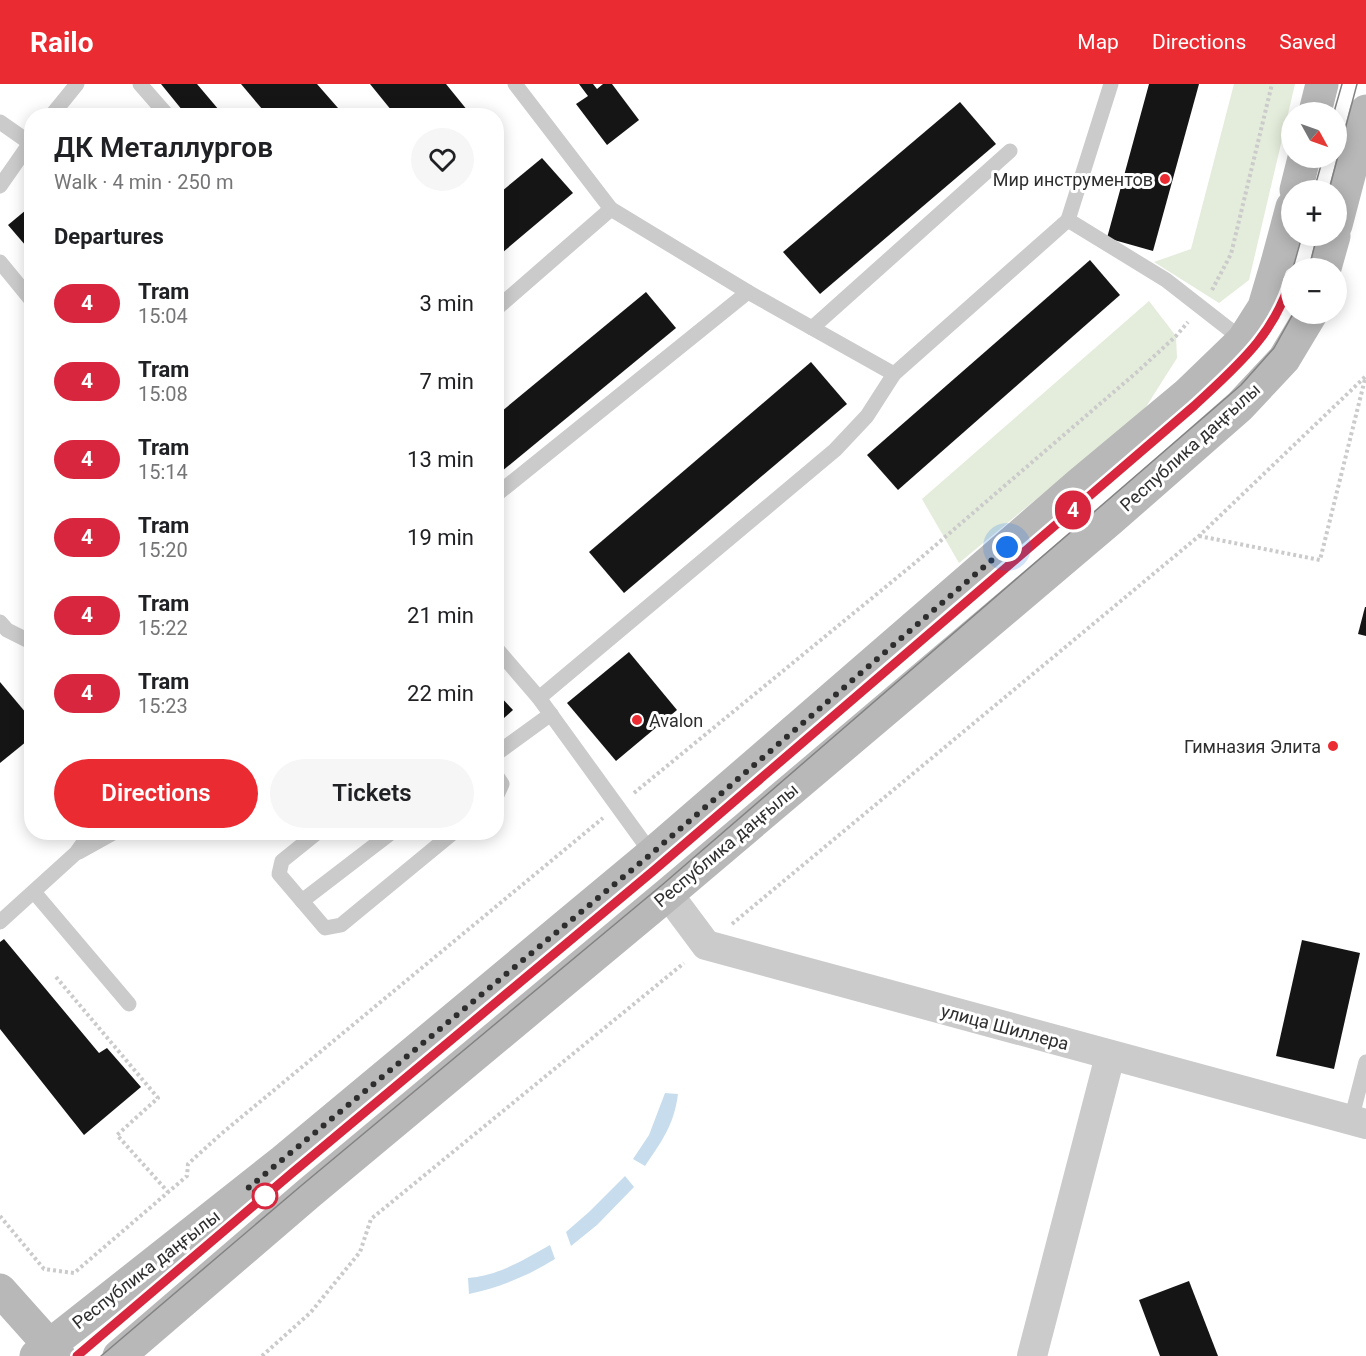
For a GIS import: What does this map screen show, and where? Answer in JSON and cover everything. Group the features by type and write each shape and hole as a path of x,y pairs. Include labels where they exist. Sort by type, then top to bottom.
{"main road":[{"path":"1318,102 1322,84"},
{"path":"1347,183 1366,111"},
{"name":"Республика даңғылы","path":"48,1352 283,1161 651,854 1078,485 1186,395 1243,340 1264,307 1282,246"},
{"name":"Республика даңғылы","path":"134,1351 309,1192 668,894 1110,520 1240,406 1284,359 1305,324"},
{"path":"0,1290 48,1352"}],"street":[{"path":"668,894 706,945"},
{"name":"улица Шиллера","path":"706,945 1359,1122"},
{"path":"1032,1356 1110,1056"}],"lane":[{"path":"58,108 77,84"},
{"path":"140,84 161,108"},
{"path":"515,84 611,209 748,292 894,374"},
{"path":"539,698 835,450 867,416 894,374 1068,220 1111,84"},
{"path":"0,122 24,137"},
{"path":"812,328 1010,151"},
{"path":"0,186 24,152"},
{"path":"504,302 611,209"},
{"path":"1068,220 1166,280 1243,340"},
{"path":"0,262 24,291"},
{"path":"504,489 748,292"},
{"path":"0,622 7,630 24,638"},
{"path":"504,657 551,714 651,854"},
{"path":"504,748 551,714"},
{"path":"3,916 34,892 76,853 85,840"},
{"path":"76,853 100,840"},
{"path":"308,840 282,861 279,874 325,928 341,926 444,840"},
{"path":"302,901 382,840"},
{"path":"34,892 129,1004"},
{"path":"1359,1122 1366,1062"}],"path":[{"path":"0,1216 44,1269 74,1273 187,1176 188,1164 221,1134 916,562 1137,372 1176,336 1209,297 1231,254 1272,84"},
{"path":"262,1356 311,1312 360,1252 371,1219 706,945 1199,536 1366,377"},
{"path":"1199,536 1320,560 1366,377"},
{"path":"56,977 158,1098 117,1135 168,1192"}],"green space":[{"path":"1234,84 1295,84 1291,102 1281,102 1281,144 1249,280 1219,303 1154,262 1191,249"},
{"path":"1149,301 1176,336 1177,358 1144,410 959,563 922,499"}],"water":[{"path":"665,1093 678,1094 674,1115 662,1140 645,1166 633,1159 649,1135"},
{"path":"625,1176 634,1187 597,1225 571,1246 566,1232"},
{"path":"550,1245 555,1259 514,1280 469,1294 468,1278 501,1270"}],"building":[{"path":"161,84 197,84 217,108 180,108"},
{"path":"241,84 317,84 338,108 261,108"},
{"path":"370,84 446,84 466,108 390,108"},
{"path":"579,84 593,84 597,89 603,84 612,84 639,120 607,145 576,104 588,96"},
{"path":"1149,84 1199,84 1153,251 1107,238"},
{"path":"960,102 996,144 820,294 783,252"},
{"path":"542,158 573,193 504,251 504,189"},
{"path":"24,212 24,244 8,225"},
{"path":"1090,260 1120,295 898,490 867,455"},
{"path":"646,292 676,328 504,469 504,409"},
{"path":"811,362 847,404 624,593 589,552"},
{"path":"1366,607 1366,636 1358,634"},
{"path":"629,652 677,710 616,761 567,703"},
{"path":"0,682 24,710 24,744 0,763"},
{"path":"504,700 513,710 504,718"},
{"path":"4,939 99,1053 107,1048 141,1087 84,1135 0,1029 0,942"},
{"path":"1302,940 1360,953 1334,1069 1276,1056"},
{"path":"1189,1281 1218,1356 1160,1356 1139,1300"}],"tram line":[{"path":"1337,102 1342,84"},
{"path":"1332,180 1357,84"},
{"path":"1317,180 1320,168"},
{"path":"1296,258 1299,246"},
{"path":"1312,258 1314,246"},
{"name":"4","path":"77,1356 652,872 1194,406 1264,336 1281,302"},
{"path":"77,1356 652,872 1194,406 1253,348 1281,304"},
{"path":"101,1356 662,885 1241,385 1274,348 1287,324"}],"place":[{"name":"Мир инструментов","path":"1165,179"},
{"name":"Avalon","path":"637,720"},
{"name":"Гимназия Элита","path":"1333,746"}],"route":[{"path":"265,1196 247,1189 651,854 1007,547"}]}
